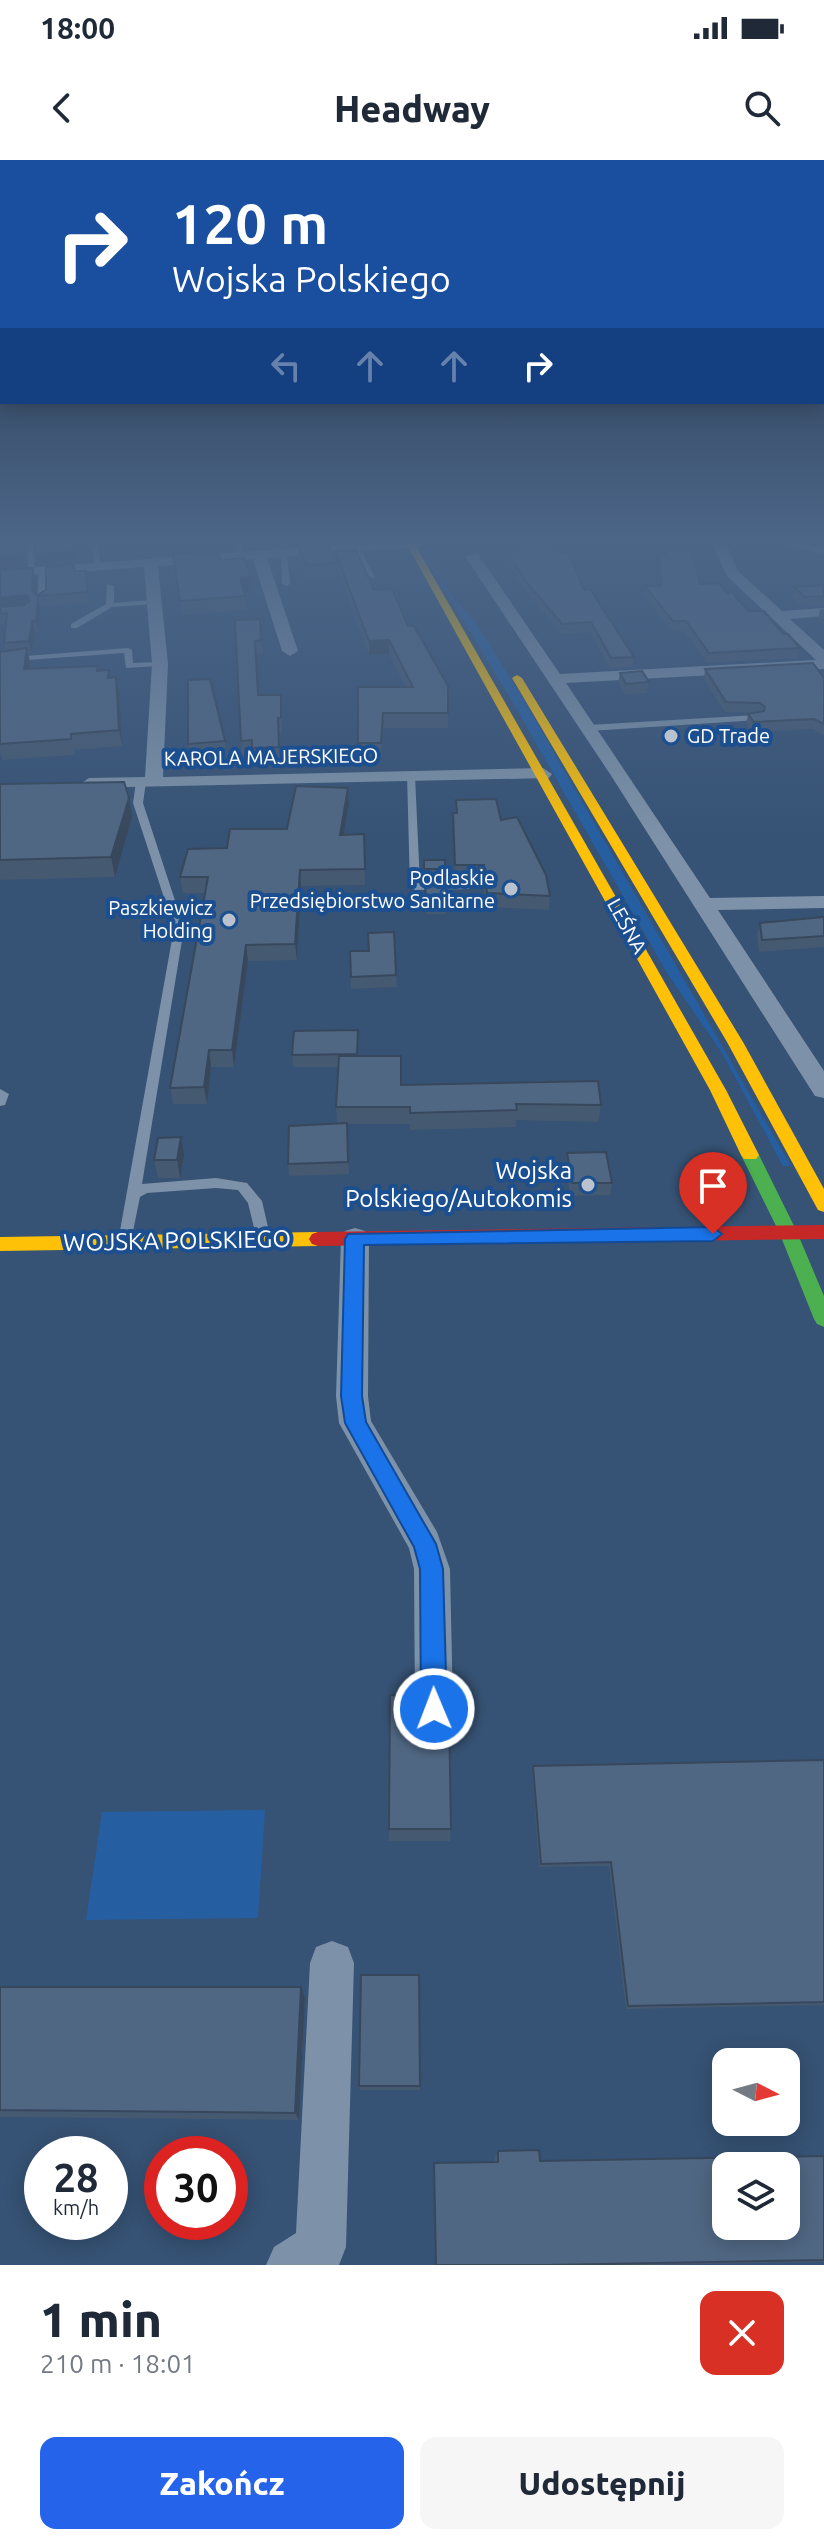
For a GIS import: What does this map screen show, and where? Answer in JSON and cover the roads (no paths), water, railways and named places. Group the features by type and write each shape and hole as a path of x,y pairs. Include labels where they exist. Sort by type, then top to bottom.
{"main road":[{"name":"LEŚNA","path":"466,641 718,1090 788,1232 824,1319"},
{"name":"LEŚNA","path":"511,668 735,1042 824,1205"},
{"name":"WOJSKA POLSKIEGO","path":"0,1244 824,1232"}],"street":[{"path":"148,781 160,664 158,641"},
{"path":"287,641 290,651"},
{"path":"530,641 824,1090"},
{"path":"803,641 824,662"},
{"path":"556,679 824,662"},
{"name":"KAROLA MAJERSKIEGO","path":"63,786 148,781 543,774"},
{"path":"703,904 824,902"},
{"path":"355,1239 352,1396 355,1423 425,1544 432,1569 434,1709"},
{"path":"292,2265 321,2247 332,1963"}],"lane":[{"path":"0,660 128,650 129,666 160,664"},
{"path":"589,728 756,718"},
{"path":"410,776 415,887 466,887"},
{"path":"125,1242 179,928 138,803 148,781"},
{"path":"0,1093 3,1094 0,1102"},
{"path":"135,1193 144,1188 216,1183 242,1186 255,1201 264,1240"}],"place":[{"name":"GD Trade","path":"671,736"},
{"name":"Podlaskie Przedsiębiorstwo Sanitarne","path":"511,889"},
{"name":"Paszkiewicz Holding","path":"229,920"},
{"name":"Wojska Polskiego/Autokomis","path":"588,1185"}]}
